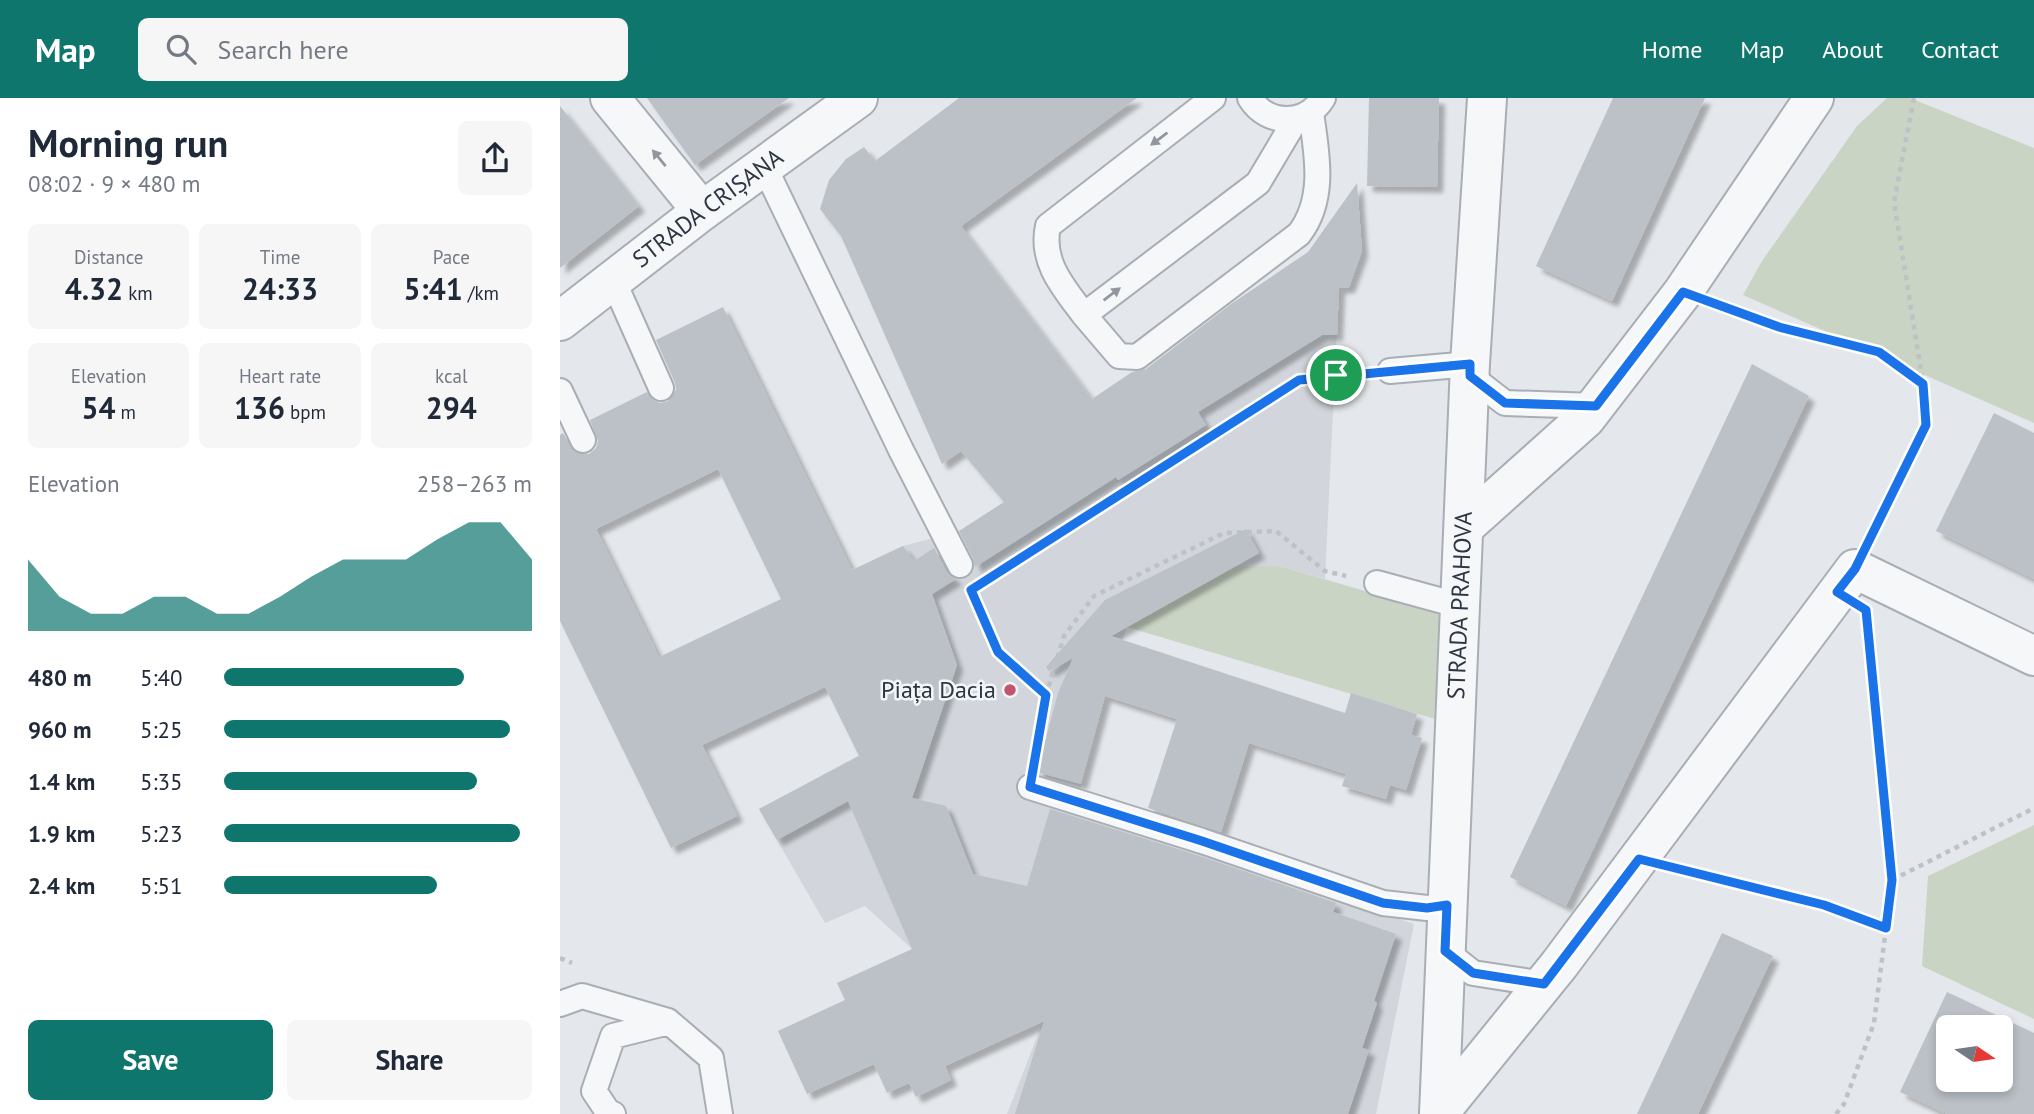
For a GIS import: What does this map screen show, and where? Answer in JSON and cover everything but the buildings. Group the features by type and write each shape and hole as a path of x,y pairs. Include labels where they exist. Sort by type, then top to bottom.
{"street":[{"path":"610,98 702,211"},
{"name":"STRADA CRIȘANA","path":"560,321 702,211 858,98"},
{"name":"STRADA PRAHOVA","path":"1439,1114 1470,370 1487,98"},
{"path":"1464,527 1596,406 1683,292 1814,98"},
{"path":"1439,1114 1544,984 1846,580 2034,656"}],"lane":[{"path":"1213,98 1048,226 1045,241 1052,268 1084,315 1119,356 1137,357 1298,234 1310,220 1315,201 1318,162 1310,110"},
{"path":"1250,98 1261,112 1277,119 1310,110"},
{"path":"1084,315 1258,183 1310,110"},
{"path":"764,166 895,438 960,565"},
{"path":"613,280 662,388"},
{"path":"1390,371 1470,370 1505,403 1596,406"},
{"path":"560,391 583,440"},
{"path":"1377,583 1461,606"},
{"path":"1030,787 1202,841 1383,903 1427,908 1447,905"},
{"path":"1445,951 1473,973 1544,984"},
{"path":"560,1004 582,996 669,1022 711,1058 720,1114"},
{"path":"613,1114 608,1112 594,1091 614,1036 669,1022"}],"path":[{"path":"1836,1114 1844,1104 1874,1023 1892,880 1866,610 1846,580 1926,425 1923,384 1894,202 1914,98"},
{"path":"1683,292 1779,327 1879,352 1923,384"},
{"path":"983,582 1299,380 1390,371"},
{"path":"1030,787 1046,695 1064,636 1094,596 1224,533 1276,531 1325,571 1377,583"},
{"path":"971,590 998,652 1046,695"},
{"path":"1892,880 2034,808"},
{"path":"1639,859 1824,905 1886,928"}],"shaded area":[{"name":"Piața Dacia","path":"1339,288 1325,579 1279,566 1127,627 1102,705 1076,807 1414,924 1376,1114 1007,1114 1049,1006 912,949 865,906 825,923 759,809 893,737 871,561 903,546 960,531 1142,412 1319,291"}],"green space":[{"path":"1887,98 1910,98 2034,148 2034,423 1743,295 1762,261 1857,126"},
{"path":"1279,566 1444,614 1442,721 1127,627 1233,567"},
{"path":"2034,825 2034,1019 1922,966 1928,876"}],"place":[{"name":"Piața Dacia","path":"1010,690"}],"route":[{"path":"1683,292 1779,327 1879,352 1923,384 1926,425 1855,569 1837,592 1866,610 1892,880 1886,928 1824,905 1639,859 1544,984 1473,973 1445,951 1447,905 1427,908 1383,903 1202,841 1030,787 1046,695 998,652 971,590 1299,380 1336,375 1470,364 1470,376 1505,403 1596,406 1683,292"}]}
